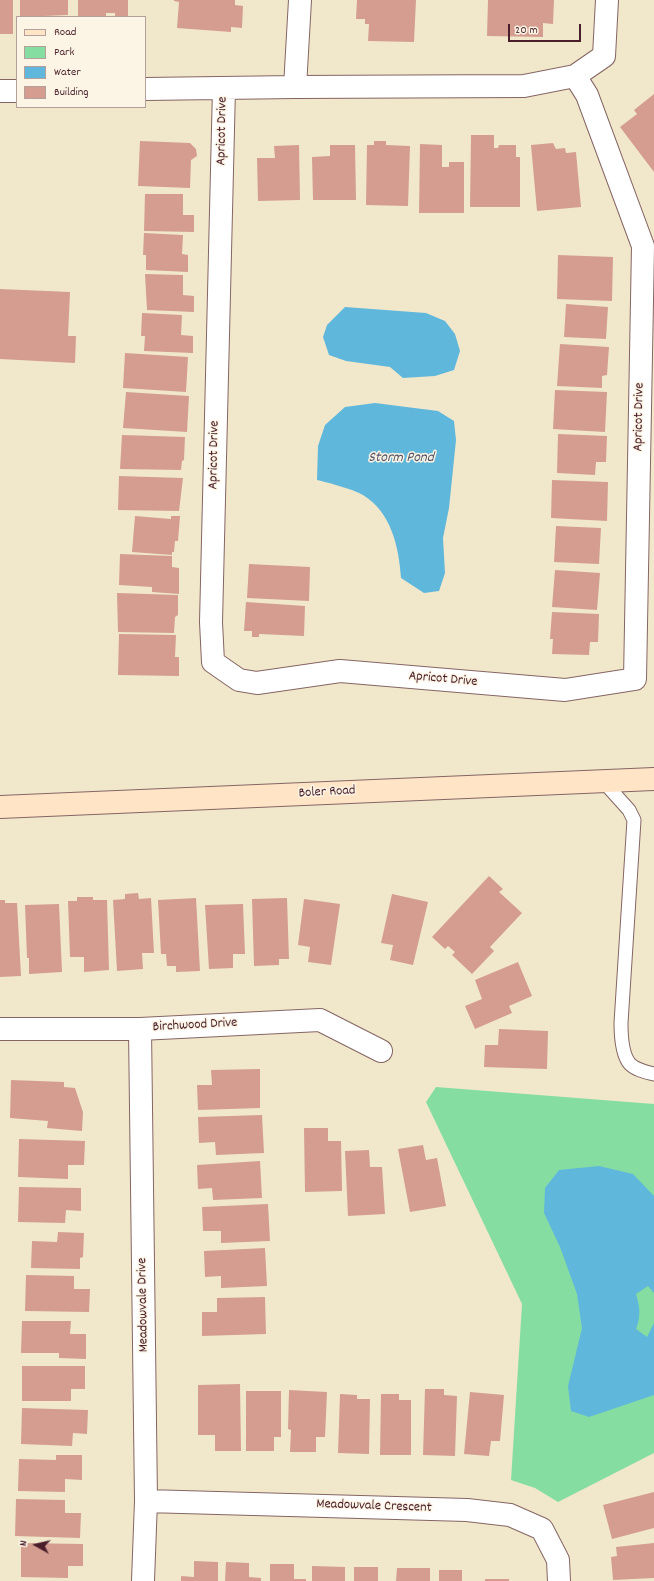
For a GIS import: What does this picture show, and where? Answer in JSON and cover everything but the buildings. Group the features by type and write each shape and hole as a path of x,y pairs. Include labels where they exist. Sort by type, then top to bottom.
{"street":[{"path":"295,87 300,0"},
{"name":"Apricot Drive","path":"146,89 524,86 575,76 604,56 607,0"},
{"name":"Apricot Drive","path":"224,88 211,622 213,662 239,680 257,683 340,672 565,690 635,679 643,262 643,246 587,95 575,76"},
{"path":"0,91 16,91"},
{"name":"Boler Road","path":"0,807 654,779"},
{"name":"Birchwood Drive","path":"0,1029 140,1029 320,1020 381,1051"},
{"name":"Meadowvale Drive","path":"140,1029 146,1501 143,1581"},
{"name":"Meadowvale Crescent","path":"146,1501 467,1510 510,1515 542,1529 558,1560 559,1581"}],"lane":[{"path":"603,781 629,810 634,820 621,1024 622,1044 630,1064 643,1071 654,1074"}],"green space":[{"path":"436,1087 654,1104 654,1453 558,1502 535,1488 511,1480 522,1304 426,1102"}],"water":[{"path":"345,307 426,313 445,321 455,334 460,351 454,370 435,376 403,378 390,367 346,361 329,355 323,337 327,325"},
{"name":"Storm Pond","path":"375,403 438,411 454,421 456,440 449,508 443,538 445,573 439,591 424,593 401,578 398,554 392,531 387,521 373,502 363,495 341,486 317,480 318,446 325,425 345,407"},
{"path":"599,1166 633,1174 654,1196 654,1293 648,1286 636,1294 639,1320 636,1329 647,1337 654,1323 654,1395 589,1417 571,1411 568,1386 582,1328 577,1294 560,1247 544,1213 545,1188 559,1170"}]}
